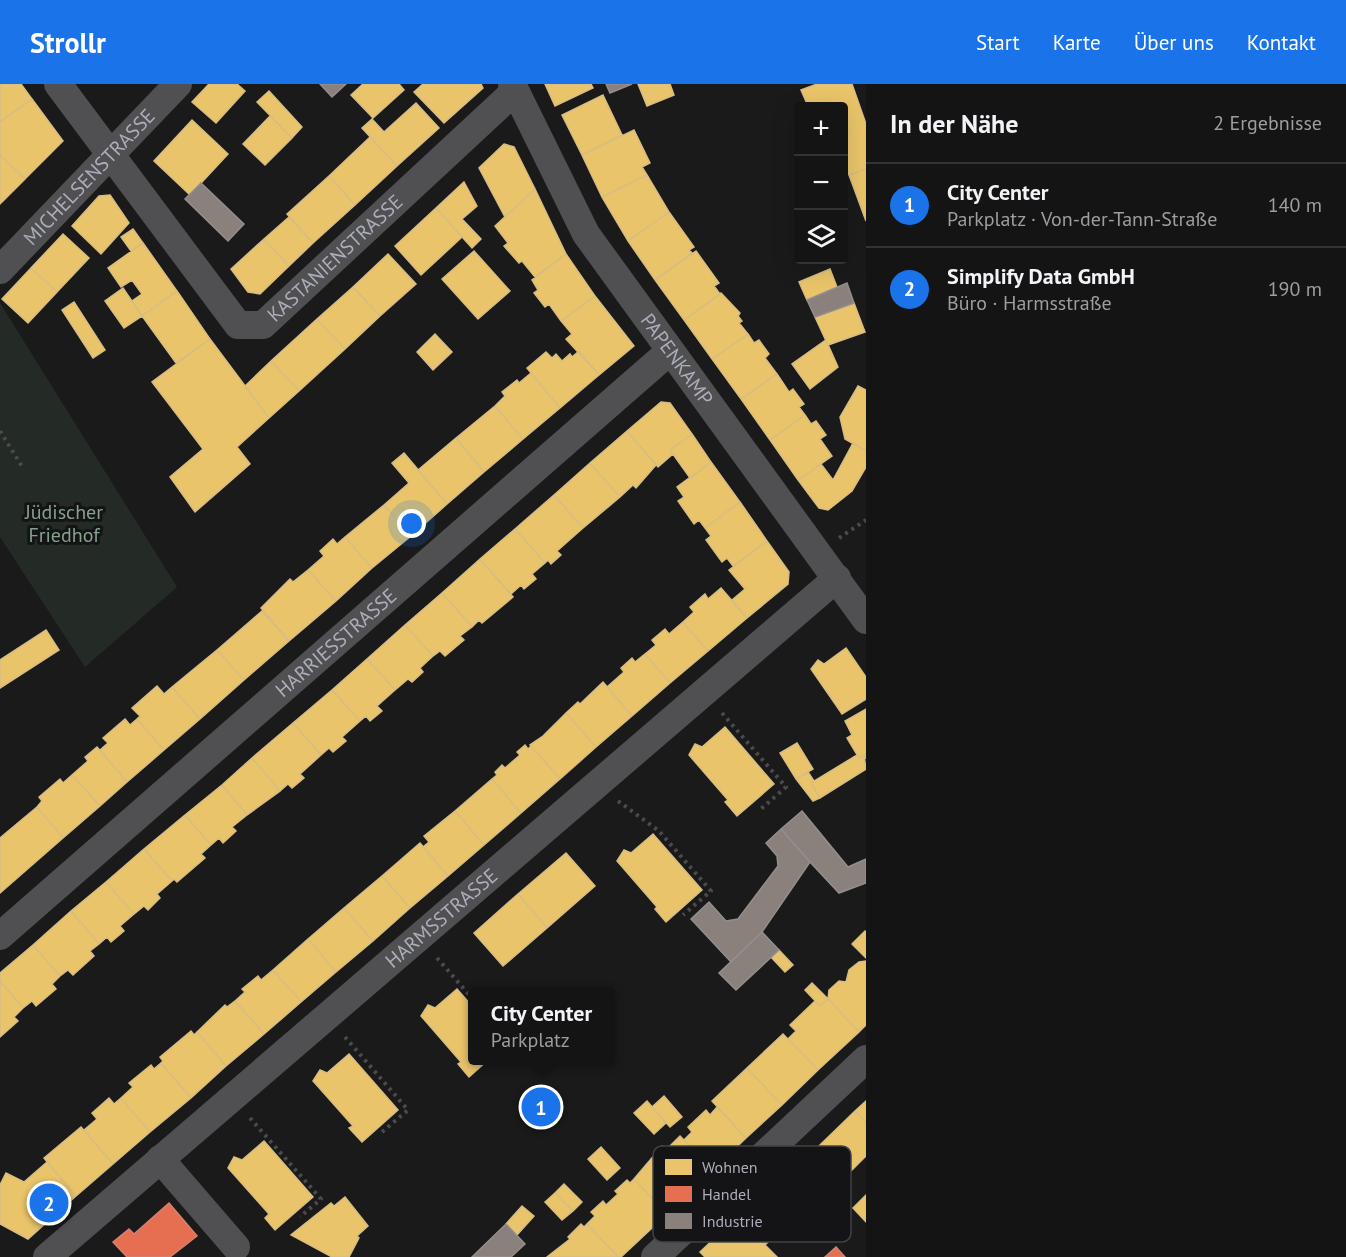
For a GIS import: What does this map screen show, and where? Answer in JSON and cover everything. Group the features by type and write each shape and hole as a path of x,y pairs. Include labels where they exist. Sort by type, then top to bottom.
{"street":[{"name":"KASTANIENSTRASSE","path":"58,84 238,325 263,325 513,88"},
{"name":"MICHELSENSTRASSE","path":"0,270 178,84"},
{"name":"PAPENKAMP","path":"513,88 586,234 866,620"},
{"name":"HARRIESSTRASSE","path":"0,936 670,351"},
{"name":"HARMSSTRASSE","path":"47,1257 837,578"},
{"path":"773,1146 866,1059"},
{"path":"160,1159 236,1247"},
{"path":"655,1257 671,1242"}],"path":[{"path":"0,431 23,468"},
{"path":"734,726 786,787 761,809"},
{"path":"643,819 659,831 711,891 683,915"},
{"path":"450,973 468,993"},
{"path":"356,1050 408,1110 382,1132"},
{"path":"264,1134 321,1199 300,1217"}],"green space":[{"name":"Jüdischer Friedhof","path":"0,303 177,587 85,667 0,537"}],"building: Wohnen":[{"path":"0,84 21,84 32,99 0,122"},
{"path":"209,84 237,84 245,91 216,123 192,102"},
{"path":"363,84 399,84 404,90 373,118 351,95"},
{"path":"423,84 481,84 483,88 444,123 414,92"},
{"path":"545,84 591,84 593,88 555,106"},
{"path":"638,84 670,84 674,95 647,106"},
{"path":"817,84 852,84 866,124 866,169 849,175 848,172 848,102 806,102 801,90"},
{"path":"269,91 302,127 292,138 257,102"},
{"path":"603,95 622,135 582,155 562,115"},
{"path":"32,99 63,141 25,179 0,155 0,122"},
{"path":"416,103 439,128 397,166 362,128 372,119 384,132"},
{"path":"270,116 292,138 265,165 243,144"},
{"path":"192,120 228,154 190,195 154,161"},
{"path":"634,130 650,163 642,167 647,175 602,197 582,155"},
{"path":"370,137 397,166 355,205 329,176"},
{"path":"504,144 514,147 535,189 505,217 479,168"},
{"path":"0,155 25,179 0,204"},
{"path":"866,169 866,221 849,175"},
{"path":"647,175 669,212 628,241 602,197"},
{"path":"329,176 355,205 313,243 287,214"},
{"path":"464,182 477,206 462,219 481,239 472,248 436,208"},
{"path":"535,189 566,254 535,277 522,261 519,263 504,246 508,243 495,226"},
{"path":"110,195 129,223 101,254 72,226 99,196"},
{"path":"436,208 462,237 421,275 395,246"},
{"path":"669,212 694,247 689,250 692,253 655,280 628,241"},
{"path":"289,217 313,243 289,266 264,239"},
{"path":"133,229 143,243 131,251 121,237"},
{"path":"63,234 89,258 57,292 31,268"},
{"path":"264,239 289,266 260,294 248,292 231,269"},
{"path":"143,243 177,291 142,316 132,301 142,294 132,280 121,287 108,268"},
{"path":"474,251 510,291 478,319 442,279"},
{"path":"696,251 719,283 714,286 720,294 684,320 655,280"},
{"path":"388,254 416,284 380,316 353,287"},
{"path":"566,254 595,296 561,321 549,304 545,307 534,293 538,290 532,280"},
{"path":"31,268 57,292 28,323 2,299"},
{"path":"830,269 837,287 807,300 799,282"},
{"path":"353,287 380,316 345,349 317,319"},
{"path":"123,288 142,316 124,328 105,301"},
{"path":"177,291 210,339 176,363 142,316"},
{"path":"721,293 740,313 738,316 742,321 739,323 748,334 712,359 684,320"},
{"path":"595,296 634,346 599,375 566,339 572,334 561,321"},
{"path":"74,302 105,350 93,358 62,310"},
{"path":"854,303 865,332 828,345 815,317"},
{"path":"317,319 345,349 299,391 271,361"},
{"path":"435,334 452,352 433,370 417,352"},
{"path":"748,334 754,343 759,340 769,354 765,358 777,374 741,399 712,359"},
{"path":"210,339 269,418 237,447 250,464 195,512 170,477 203,449 152,382"},
{"path":"826,340 838,367 810,389 792,364"},
{"path":"579,351 599,375 560,408 527,368 546,352 552,358 556,354 562,361 570,354 572,357"},
{"path":"271,361 299,391 269,418 245,386"},
{"path":"531,373 560,408 523,439 495,406 505,396 502,392 517,380 519,383"},
{"path":"777,374 789,392 793,389 804,404 799,407 805,415 770,440 741,399"},
{"path":"858,386 866,390 866,451 845,439 840,417"},
{"path":"661,402 670,403 692,434 670,450 673,454 658,467 627,431"},
{"path":"495,406 523,439 484,472 456,438"},
{"path":"805,415 811,424 816,421 826,435 820,439 832,456 798,480 770,440"},
{"path":"627,431 656,465 636,488 633,485 620,497 590,463"},
{"path":"692,434 711,462 690,478 670,450"},
{"path":"456,438 484,472 447,504 418,470"},
{"path":"853,443 866,451 866,467 852,491 828,510 819,508 798,480 821,464 833,480"},
{"path":"404,453 447,504 411,536 384,505 409,483 392,463"},
{"path":"711,462 740,502 705,528 699,520 694,524 678,501 684,497 677,487"},
{"path":"590,463 620,497 583,528 554,495"},
{"path":"554,495 583,528 557,551 561,555 551,564 548,560 545,563 515,529"},
{"path":"740,502 767,541 733,566 727,558 722,562 706,540 711,536 705,528"},
{"path":"384,505 411,536 372,568 345,537"},
{"path":"515,529 545,563 532,574 536,579 524,589 521,585 511,594 480,559"},
{"path":"345,537 372,568 336,601 308,570 324,556 320,551 333,539 337,544"},
{"path":"767,541 789,572 788,584 747,618 732,600 745,589 729,570"},
{"path":"480,559 513,597 482,623 479,620 472,627 442,593"},
{"path":"308,570 336,601 289,641 261,608 290,579 293,582"},
{"path":"721,588 747,618 708,651 683,622 694,612 690,607 705,594 708,599"},
{"path":"442,593 472,627 460,636 464,640 445,656 440,651 433,656 405,625"},
{"path":"262,611 289,641 244,680 217,650"},
{"path":"683,622 708,651 670,683 645,654 656,645 652,640 665,629 669,634"},
{"path":"405,625 433,656 420,668 423,672 412,682 408,679 395,690 367,659"},
{"path":"46,630 59,650 0,688 0,660"},
{"path":"846,648 866,677 866,699 842,714 811,669 818,660 824,664"},
{"path":"217,650 244,680 200,719 172,687"},
{"path":"645,654 670,683 632,716 607,687 624,672 621,668 632,658 635,662"},
{"path":"367,659 395,690 377,706 382,711 370,721 366,716 360,721 332,690"},
{"path":"603,682 632,716 596,747 566,713 578,702 580,704"},
{"path":"157,686 164,694 172,687 200,719 164,750 137,719 140,716 132,708"},
{"path":"332,690 360,721 342,737 346,741 333,752 329,748 321,755 293,723"},
{"path":"866,709 866,758 864,755 859,758 847,738 852,735 845,721"},
{"path":"566,713 596,747 560,779 530,745 543,736"},
{"path":"125,719 130,725 137,719 164,750 127,782 100,750 108,743 103,738"},
{"path":"293,723 321,755 300,774 304,778 292,788 288,784 280,791 252,758"},
{"path":"725,727 774,784 737,816 725,802 728,800 689,755 695,744 702,747"},
{"path":"797,743 813,769 796,779 780,753"},
{"path":"525,745 528,749 531,746 560,779 521,813 492,779 502,765 505,768 520,755 517,752"},
{"path":"97,747 127,782 100,806 72,775 88,761 85,757"},
{"path":"857,755 859,758 864,755 866,769 820,798 811,783"},
{"path":"252,758 280,791 247,815 222,785"},
{"path":"808,772 814,781 811,783 820,798 813,801 796,779"},
{"path":"72,775 100,806 63,838 37,807 42,801 39,797 60,779 63,783"},
{"path":"492,779 521,813 484,845 455,811"},
{"path":"222,785 247,815 232,827 236,831 223,843 219,838 211,845 185,815"},
{"path":"37,807 63,838 0,893 0,838"},
{"path":"455,811 484,845 448,876 423,847 429,842 424,836"},
{"path":"185,815 211,845 201,854 205,858 177,882 174,879 172,881 144,849"},
{"path":"653,834 702,890 666,922 655,909 657,907 617,861 624,850 631,853"},
{"path":"420,843 448,876 410,908 382,876"},
{"path":"144,849 172,881 157,894 160,898 148,910 144,906 134,914 106,882"},
{"path":"566,853 595,886 547,928 518,894"},
{"path":"382,876 410,908 373,941 344,908"},
{"path":"106,882 134,914 120,926 124,931 111,942 107,937 99,944 71,911"},
{"path":"518,894 547,928 503,966 474,933"},
{"path":"344,908 373,941 336,972 308,939"},
{"path":"71,911 99,944 90,951 94,956 73,975 68,970 60,976 33,945"},
{"path":"866,932 866,958 852,944"},
{"path":"308,939 336,972 301,1002 273,970"},
{"path":"33,945 60,976 52,984 56,989 36,1006 32,1001 23,1008 0,981 0,973"},
{"path":"779,950 793,965 785,972 771,957"},
{"path":"866,961 866,1025 859,1032 828,999 829,990 839,981 846,982 849,970 859,962"},
{"path":"273,970 301,1002 264,1034 235,1001 245,992 242,989 258,976 261,980"},
{"path":"0,981 23,1008 14,1017 18,1021 0,1037"},
{"path":"812,983 828,999 820,1006 805,990"},
{"path":"457,989 468,1001 468,1065 482,1065 469,1077 458,1064 461,1062 421,1016 428,1005 435,1008"},
{"path":"828,999 859,1032 818,1070 788,1039 796,1031 790,1025 815,1001 820,1006"},
{"path":"235,1001 264,1034 226,1066 197,1032 225,1005 227,1007"},
{"path":"191,1031 194,1035 197,1032 226,1066 191,1098 161,1063 163,1061 160,1057"},
{"path":"783,1034 818,1070 782,1105 747,1068"},
{"path":"349,1054 398,1110 362,1142 349,1128 353,1126 313,1081 320,1070 327,1073"},
{"path":"161,1063 191,1098 150,1132 121,1098 133,1087 129,1083 151,1065 154,1069"},
{"path":"747,1068 782,1105 746,1138 712,1101"},
{"path":"664,1096 682,1117 670,1127 652,1107"},
{"path":"109,1098 114,1104 121,1098 150,1132 113,1164 84,1130 97,1119 92,1113"},
{"path":"647,1101 666,1123 654,1134 634,1113"},
{"path":"866,1101 866,1122 855,1111"},
{"path":"717,1107 746,1138 738,1146 690,1146 684,1140 692,1132 688,1127 706,1110 710,1115"},
{"path":"855,1111 866,1122 866,1156 851,1171 851,1146 820,1145"},
{"path":"81,1127 113,1164 76,1196 44,1158"},
{"path":"680,1136 690,1146 670,1146"},
{"path":"264,1141 313,1197 275,1230 265,1218 269,1214 228,1168 234,1157 242,1160"},
{"path":"601,1147 620,1168 607,1180 588,1159"},
{"path":"653,1157 653,1199 634,1179"},
{"path":"47,1162 76,1196 28,1239 0,1224 0,1185 6,1173 24,1182"},
{"path":"634,1179 653,1199 653,1227 621,1257 618,1257 587,1224 595,1216 591,1212 603,1201 606,1205 618,1194 615,1191 627,1180 630,1183"},
{"path":"564,1184 582,1202 573,1211 555,1193"},
{"path":"555,1193 573,1211 562,1220 545,1202"},
{"path":"866,1195 866,1222 853,1208"},
{"path":"345,1197 368,1226 357,1236 359,1238 349,1257 332,1257 291,1235 331,1203 334,1206"},
{"path":"522,1206 534,1216 517,1235 506,1224"},
{"path":"581,1224 584,1227 587,1224 618,1257 547,1257 570,1239 568,1237"},
{"path":"711,1242 763,1242 777,1257 705,1257 700,1252"}],"building: Handel":[{"path":"169,1203 197,1236 170,1257 127,1257 113,1242 129,1229 134,1234"},
{"path":"836,1247 845,1257 825,1257"}],"building: Industrie":[{"path":"320,84 346,84 332,97"},
{"path":"606,84 632,84 610,93"},
{"path":"201,183 244,224 228,241 185,199"},
{"path":"847,283 854,303 815,317 807,300"},
{"path":"802,811 848,867 866,859 866,883 839,893 810,862 781,829"},
{"path":"781,829 810,862 762,932 731,962 691,919 709,902 726,921 738,919 778,866 777,856 766,843"},
{"path":"762,932 779,950 736,990 719,973"},
{"path":"506,1224 525,1244 511,1257 472,1257"}],"place":[{"name":"City Center","path":"541,1107"},
{"name":"Simplify Data GmbH","path":"49,1203"}]}
